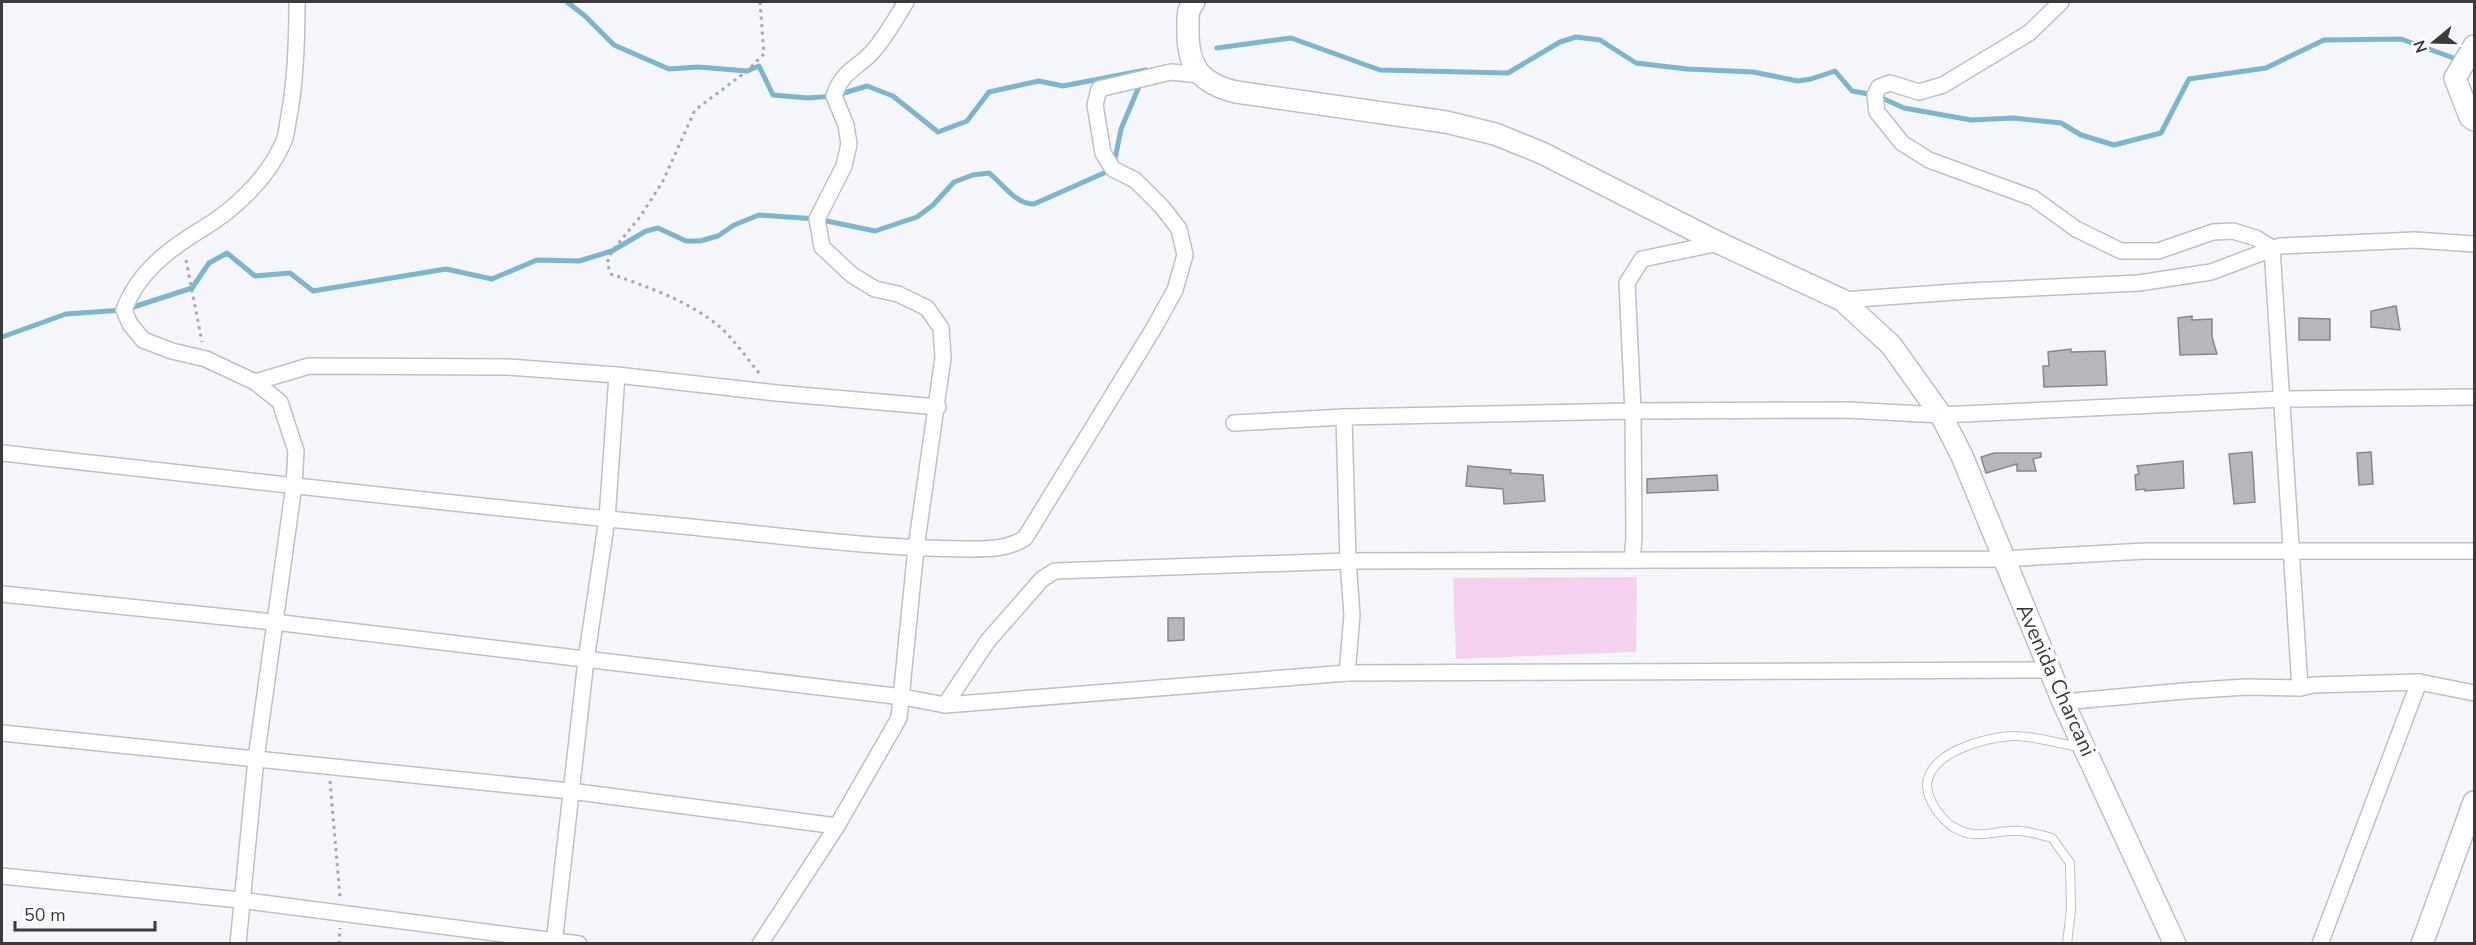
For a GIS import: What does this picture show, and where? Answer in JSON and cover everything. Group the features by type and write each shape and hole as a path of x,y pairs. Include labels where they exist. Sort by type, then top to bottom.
{"main road":[{"path":"1194,2 1188,9 1188,47 1198,72"},
{"path":"2475,46 2455,78 2470,117 2475,120"},
{"name":"Avenida Charcani","path":"1198,72 1215,87 1236,92 1446,122 1495,134 1542,153 1719,243 1842,300 1891,345 1941,415 1962,456 2002,559 2063,702 2175,944"},
{"path":"2422,944 2475,802"}],"street":[{"path":"238,944 240,900 256,759 294,485 296,451 280,402 255,382 206,359 172,351 143,340 130,324 124,310 129,296 151,266 182,240 229,210 269,169 284,142 292,101 297,2"},
{"path":"760,944 837,825 899,718 903,697 903,659 916,548 938,407 943,358 940,328 927,308 898,294 875,289 852,275 822,247 818,219 844,166 849,144 846,124 834,96 840,80 872,53 887,35 906,2"},
{"path":"2061,2 2029,33 1943,85 1919,92 1890,82 1879,87 1875,95 1877,112 1902,143 1929,160 2033,198 2076,229 2121,251 2158,251 2213,232 2233,231 2256,238 2272,248"},
{"path":"2,453 607,519 916,548 999,549 1015,545 1025,538 1154,328 1175,290 1185,255 1184,242 1179,229 1163,208 1135,180 1113,169 1103,153 1096,120 1096,95 1099,89 1171,72 1198,72"},
{"path":"1842,300 1969,291 2139,284 2211,272 2272,248 2415,240 2475,244"},
{"path":"1632,560 1634,538 1633,411 1627,283 1642,259 1719,243"},
{"path":"2272,248 2300,688"},
{"path":"255,382 309,366 508,367 617,375 776,393 938,407"},
{"path":"554,942 586,660 607,519 617,375"},
{"path":"1234,423 1344,417 1633,411 1848,410 1941,415 2283,399 2475,397"},
{"path":"1344,417 1348,561 1352,615 1347,673"},
{"path":"945,705 987,642 1042,579 1055,571 1348,561 2002,559 2145,550 2475,551"},
{"path":"2,594 274,622 903,697 945,705 1347,673 2049,670"},
{"path":"2319,944 2419,682"},
{"path":"2063,702 2205,690 2419,682 2475,693"},
{"path":"2,733 570,791 837,825"},
{"path":"2,876 240,900 579,944"}],"lane":[{"path":"2067,944 2072,909 2070,863 2052,838 2019,831 1977,836 1953,826 1935,808 1927,790 1928,776 1941,759 1974,742 2013,736 2086,748"}],"path":[{"path":"760,2 764,54 747,71 695,110 663,181 640,217 612,251 607,263 611,273 668,296 696,311 720,328 776,393"},
{"path":"182,240 206,359"},
{"path":"329,765 342,914 339,944"}],"shaded area":[{"path":"1637,577 1636,652 1456,659 1453,578"}],"building":[{"path":"2396,306 2400,330 2371,327 2371,311"},
{"path":"2192,316 2192,320 2212,319 2212,337 2217,354 2180,355 2178,318"},
{"path":"2299,318 2330,319 2330,340 2299,340"},
{"path":"2071,349 2071,352 2105,351 2107,385 2044,387 2043,366 2049,366 2048,352"},
{"path":"2252,452 2255,502 2234,504 2229,454"},
{"path":"2371,452 2373,484 2359,485 2357,453"},
{"path":"1994,453 2041,453 2041,457 2033,459 2036,471 2017,471 2017,464 1986,473 1981,457"},
{"path":"2183,461 2184,488 2136,490 2135,475 2139,474 2137,466"},
{"path":"1468,466 1511,470 1510,473 1543,475 1545,501 1504,504 1503,489 1466,486"},
{"path":"1717,475 1718,490 1647,493 1647,479"},
{"path":"1168,618 1184,618 1184,640 1168,641"}],"waterway":[{"path":"567,2 585,16 614,45 669,69 698,67 747,71 759,66 773,95 808,98 834,96 867,86 893,96 938,132 967,121 989,92 1039,81 1063,86 1146,70"},
{"path":"1217,48 1291,38 1380,70 1508,73 1560,42 1576,37 1600,40 1636,63 1687,69 1753,72 1798,81 1835,71 1852,91 1875,95 1904,108 1971,120 2013,118 2061,123 2081,135 2114,145 2161,133 2189,79 2266,68 2324,40 2401,39 2459,60"},
{"path":"2,337 66,314 124,310 192,288 209,263 227,253 255,276 290,273 313,291 446,269 492,279 537,260 579,261 612,251 646,231 658,228 686,241 700,241 718,236 734,225 759,215 817,219 875,231 917,217 933,205 954,182 973,175 989,173 1015,197 1034,204 1113,169 1121,129 1146,70"}]}
